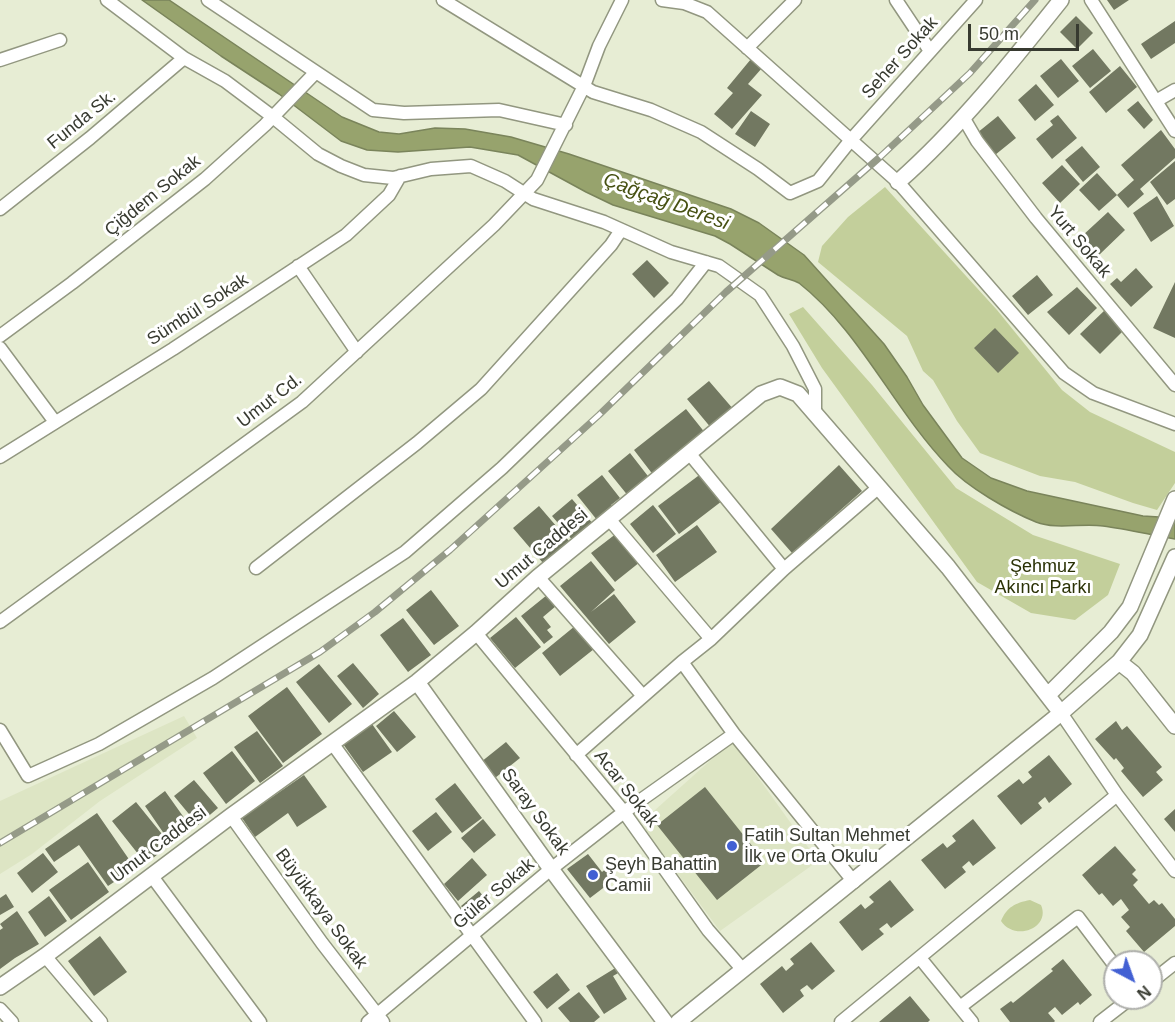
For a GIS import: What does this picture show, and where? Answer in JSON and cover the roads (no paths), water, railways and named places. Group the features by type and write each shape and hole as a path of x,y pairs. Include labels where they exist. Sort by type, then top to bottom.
{"street":[{"path":"107,0 184,58 276,113 318,154 341,166 364,175 393,178 431,169 471,166 505,181 533,199 604,222 671,252 719,266 760,295 793,346 815,389 815,413"},
{"path":"208,0 373,110 404,113 499,110 566,124"},
{"path":"443,0 584,86"},
{"name":"Umut Cd.","path":"0,622 302,402 494,225 537,180 584,86 599,46 622,0"},
{"path":"662,0 684,3 707,12 898,182 1065,373 1093,393 1175,424"},
{"path":"747,48 795,0"},
{"path":"896,0 930,51"},
{"name":"Seher Sokak","path":"584,86 593,92 651,110 701,132 790,193 818,181 850,141 976,0"},
{"path":"898,182 933,151 997,79 1061,0"},
{"path":"1091,0 1175,131"},
{"path":"0,60 60,40"},
{"name":"Funda Sk.","path":"0,209 90,138 184,58"},
{"name":"Çiğdem Sokak","path":"0,336 205,179 316,72"},
{"path":"1156,101 1175,90"},
{"name":"Yurt Sokak","path":"963,117 977,141 1035,219 1175,385"},
{"name":"Sümbül Sokak","path":"0,457 173,349 346,235 389,195 400,176"},
{"path":"256,567 417,443 481,389 621,230"},
{"path":"0,730 28,776 131,727 213,678 405,552 502,468 677,299 706,262"},
{"path":"298,266 357,352"},
{"path":"0,348 55,422"},
{"name":"Umut Caddesi","path":"0,987 417,682 538,577 761,394 780,387 798,394 815,413 948,567 1062,713"},
{"path":"689,453 784,569"},
{"path":"576,755 711,639 784,569 879,487"},
{"path":"1048,695 1112,633 1130,607 1175,499"},
{"path":"609,519 711,639"},
{"path":"678,1022 1062,713 1119,662 1140,635 1175,557"},
{"path":"538,577 643,696"},
{"name":"Acar Sokak","path":"476,633 624,812 708,930 743,970"},
{"path":"682,662 734,734 854,882"},
{"path":"1119,662 1133,674 1175,726"},
{"name":"Saray Sokak","path":"417,682 664,1022"},
{"path":"1062,713 1117,795 1175,871"},
{"name":"Güler Sokak","path":"376,1019 551,869 624,812 734,734"},
{"path":"332,743 535,1022"},
{"path":"842,1022 1117,795"},
{"name":"Büyükkaya Sokak","path":"231,816 376,1019"},
{"path":"152,875 260,1022"},
{"path":"960,1007 1078,917 1103,950"},
{"path":"45,956 101,1022"},
{"path":"920,958 972,1022"},
{"path":"1163,972 1175,963"},
{"path":"0,1009 12,1022"},
{"path":"1100,1022 1116,1010"}],"water":[{"name":"Çağçağ Deresi","path":"142,0 169,0 342,117 379,132 399,134 435,128 465,129 511,137 569,154 731,209 759,223 804,255 884,344 923,405 962,458 991,478 1027,491 1143,516 1175,518 1175,539 1103,526 1044,524 1014,512 989,498 956,474 929,444 859,347 821,302 799,283 778,275 715,236 613,205 518,155 470,147 398,152 367,150 341,141 279,94"}],"railway":[{"path":"0,843 320,652 375,612 450,550 599,415 726,292 880,157 970,73 1035,0"}],"place":[{"name":"Fatih Sultan Mehmet İlk ve Orta Okulu","path":"732,846"},
{"name":"Şeyh Bahattin Camii","path":"593,875"}],"park label":[{"name":"Şehmuz Akıncı Parkı","path":"1043,577"}]}
